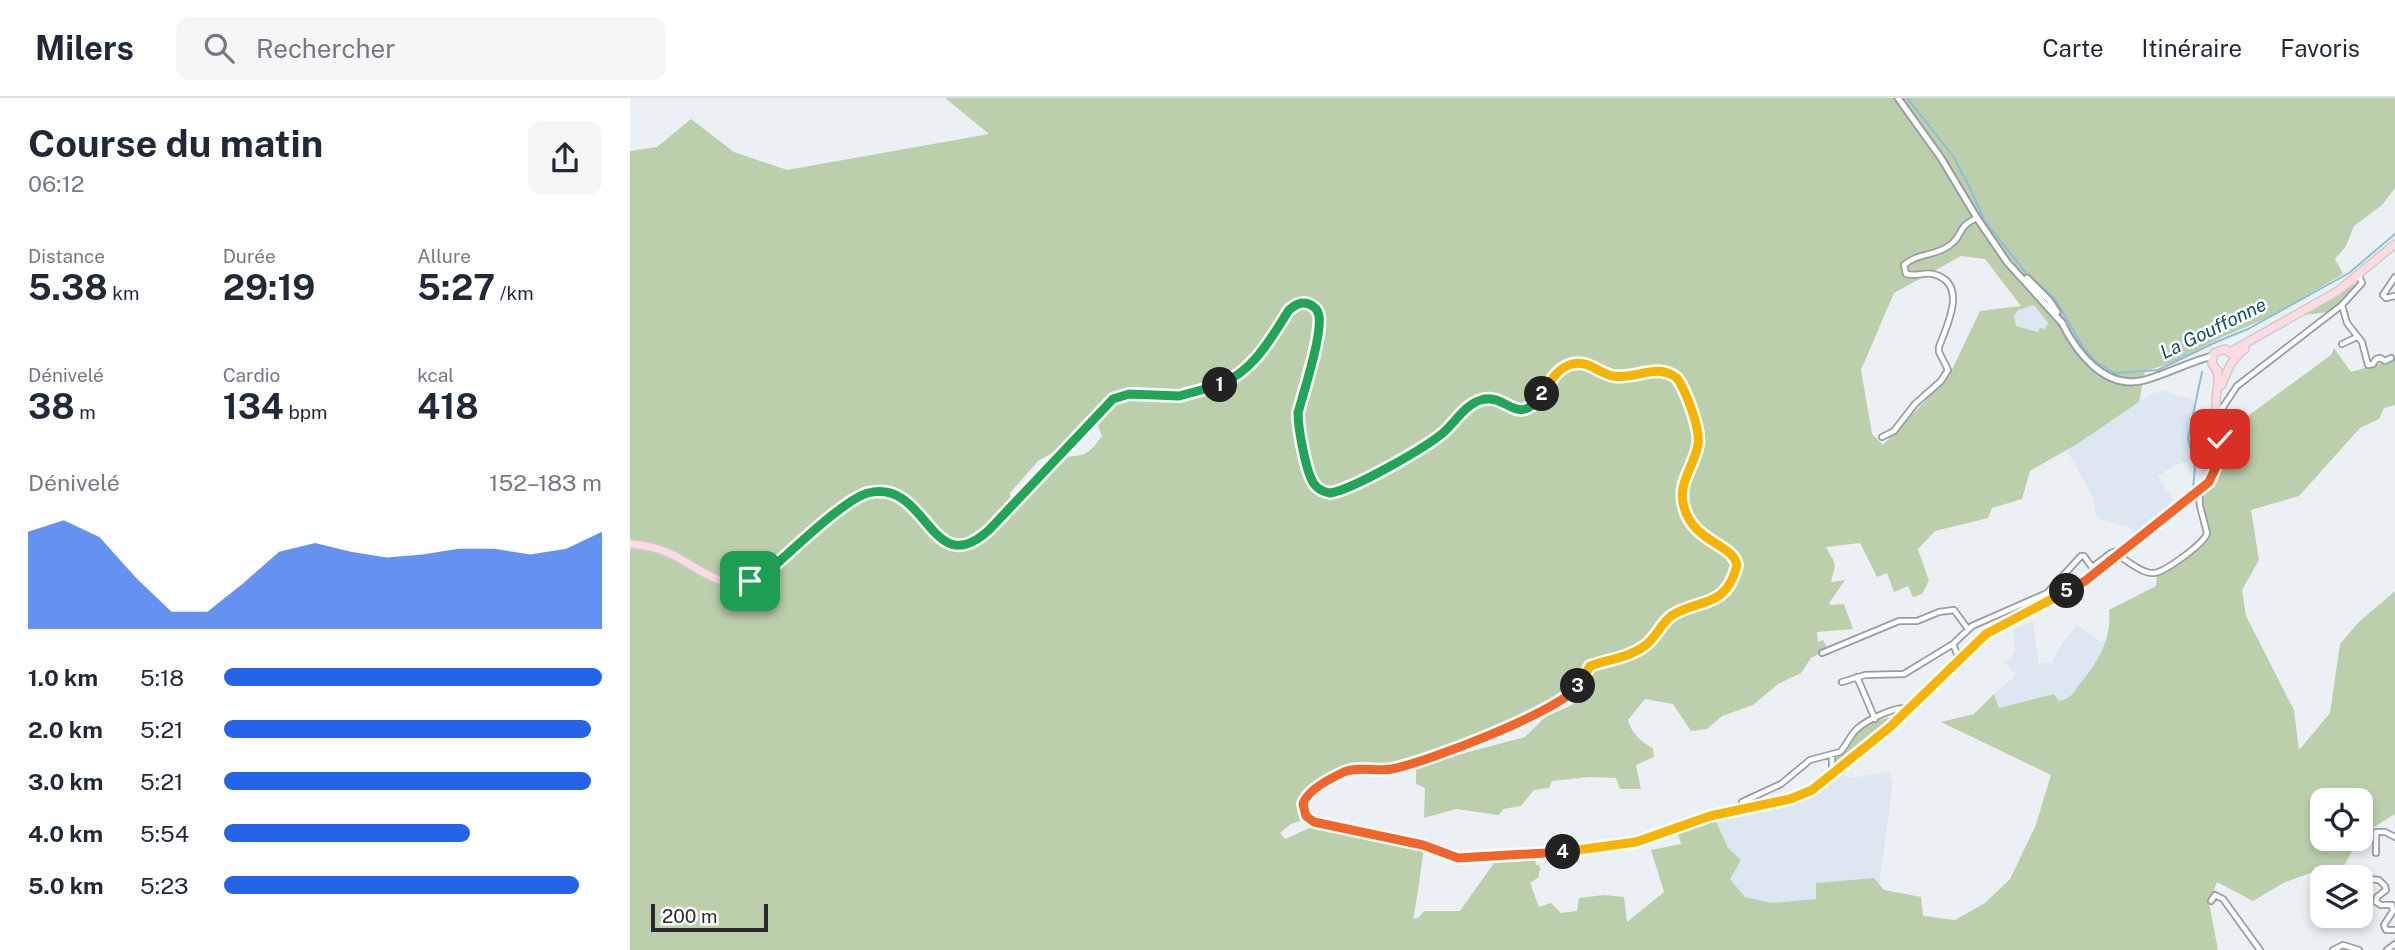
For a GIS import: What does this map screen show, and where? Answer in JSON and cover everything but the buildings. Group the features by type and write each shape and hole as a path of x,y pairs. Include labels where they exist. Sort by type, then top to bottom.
{"main road":[{"path":"630,544 665,551 720,581 747,582 766,573 854,498 879,491 895,494 909,502 941,539 955,544 970,542 990,529 1110,401 1129,394 1162,397 1187,395 1227,382 1257,359 1289,310 1304,303 1316,309 1319,320 1298,423 1311,479 1318,488 1326,492 1338,491 1375,474 1436,438 1478,401 1495,400 1517,411 1531,408 1553,376 1571,365 1594,366 1613,376 1662,371 1677,378 1699,439 1682,486 1683,506 1690,523 1698,532 1725,549 1736,560 1736,571 1721,594 1710,603 1673,615 1650,642 1631,654 1590,666 1574,691 1512,725 1407,765 1385,770 1345,772 1307,796 1303,804 1303,812 1314,822 1423,845 1458,858 1573,851 1636,842 1710,816 1790,799 1812,790 1910,708 1992,629 2078,585 2199,492 2209,482 2220,458 2219,377 2213,363 2220,349 2230,352 2337,291 2395,244"},
{"path":"2219,410 2226,371 2241,352 2283,323"},
{"path":"2230,352 2234,361"},
{"path":"2213,363 2226,371"}],"street":[{"path":"1898,98 1941,158 1977,218 2004,256 2063,324 2080,352 2094,368 2111,377 2140,381 2199,360 2213,363"},
{"path":"1882,437 1894,431 1915,404 1941,381 1948,370 1939,347 1953,308 1951,287 1946,280 1934,274 1906,274 1904,265 1915,257 1948,247 1965,224 1977,218"},
{"path":"2219,410 2236,386 2342,305 2362,283 2358,274"},
{"path":"2395,277 2383,295 2386,298 2395,296"},
{"path":"2342,305 2347,323 2361,342 2368,365 2373,364 2376,359 2385,361 2391,358"},
{"path":"2342,344 2357,337"},
{"path":"1842,682 1877,674 1904,674 1953,644 1968,629 2048,593 2081,556 2094,566 2111,553 2120,554 2147,572 2164,569 2202,543 2207,533 2199,492"},
{"path":"1822,653 1899,621 1917,621 1938,612 1954,610 1968,629"},
{"path":"1953,644 1959,659"},
{"path":"1857,677 1875,719"},
{"path":"1742,802 1781,784 1811,760 1832,756 1843,749 1855,730 1899,709 1910,708"},
{"path":"1832,756 1830,764 1838,770"},
{"path":"2376,853 2376,832 2385,832 2395,837"},
{"path":"2373,879 2379,880 2385,886 2386,890 2377,897 2376,902 2392,905 2393,911 2384,925 2386,930 2395,930"},
{"path":"2211,901 2215,895 2223,899 2260,950"},
{"path":"2333,950 2343,944 2358,950"},
{"path":"2387,950 2395,944"}],"shaded area":[{"path":"2034,305 2048,323 2045,330 2038,332 2016,326 2013,315"},
{"path":"2163,391 2195,400 2189,433 2193,460 2175,465 2158,476 2176,505 2135,536 2129,527 2097,518 2093,498 2067,450 2153,393"},
{"path":"2033,622 2039,664 2052,662 2077,625 2100,641 2106,641 2096,665 2073,697 2059,701 2054,694 1999,708 1994,694 2016,675 2005,663 2015,652 2013,629"},
{"path":"1889,772 1893,782 1879,885 1874,878 1816,883 1817,899 1772,903 1745,897 1730,879 1740,859 1728,848 1716,821 1678,833 1677,831 1713,819 1793,803 1814,794 1842,774 1850,778"}],"green space":[{"path":"945,98 2395,98 2395,188 2382,205 2354,226 2346,246 2335,259 2343,274 2272,316 2220,338 2172,363 2145,371 2139,402 2077,444 2030,471 2022,499 1992,508 1988,518 1935,531 1918,549 1929,581 1922,594 1913,597 1908,586 1894,592 1887,573 1877,577 1860,543 1826,547 1834,563 1831,582 1845,580 1829,603 1844,604 1853,629 1817,632 1818,642 1823,640 1828,649 1811,658 1801,673 1778,684 1753,705 1722,716 1707,729 1691,731 1673,704 1645,699 1628,720 1637,737 1653,748 1654,757 1636,765 1641,789 1620,789 1616,778 1589,777 1552,781 1549,788 1534,790 1521,806 1503,809 1499,815 1456,809 1424,818 1425,788 1416,784 1416,766 1525,737 1545,717 1572,705 1580,697 1588,672 1632,659 1651,646 1680,615 1711,605 1739,560 1700,530 1686,506 1684,495 1687,479 1701,444 1684,383 1674,372 1614,373 1594,364 1570,362 1551,375 1530,406 1518,409 1496,398 1477,399 1440,432 1401,458 1350,482 1324,489 1314,478 1300,418 1321,330 1314,304 1298,301 1258,353 1228,377 1190,392 1159,394 1128,391 1117,394 1056,454 1052,453 1038,461 1010,493 1011,503 974,538 958,542 946,539 918,507 879,489 858,494 761,574 737,581 721,578 678,555 630,542 630,151 657,147 691,119 734,152 787,170 989,134","holes":["1961,256 1985,259 2021,306 1980,311 1949,376 1883,445 1872,434 1861,370 1894,293","2034,305 2048,323 2045,329 2040,328 2038,332 2016,326 2014,315 2019,310"]},
{"path":"2355,284 2357,286 2329,312 2304,315"},
{"path":"1299,307 1311,308 1315,315 1315,329 1295,413 1295,424 1308,480 1316,491 1333,496 1376,477 1437,441 1479,404 1519,413 1533,410 1556,378 1572,368 1592,369 1613,379 1655,374 1671,377 1679,386 1696,439 1681,477 1683,516 1696,534 1731,557 1734,565 1715,596 1671,613 1647,640 1629,651 1587,664 1566,694 1542,707 1506,724 1402,762 1384,766 1356,764 1345,767 1301,795 1298,803 1300,821 1280,833 1285,839 1314,826 1424,849 1413,919 1424,911 1460,911 1496,860 1535,858 1536,865 1539,865 1541,870 1539,877 1530,883 1539,907 1551,903 1561,913 1577,911 1579,898 1604,895 1624,897 1627,922 1664,892 1651,850 1681,844 1678,833 1716,821 1728,848 1741,860 1730,879 1745,897 1772,903 1816,899 1816,883 1874,878 1884,890 1921,897 1923,916 1955,920 1985,903 2010,879 2035,827 2051,775 1941,722 1974,714 1994,694 1999,708 2054,694 2059,701 2071,696 2092,668 2106,641 2109,610 2156,586 2157,574 2187,558 2208,540 2210,530 2203,496 2217,479 2223,463 2222,424 2229,430 2331,355 2334,348 2351,372 2395,359 2395,405 2384,408 2379,419 2360,428 2299,496 2251,510 2259,560 2242,590 2246,616 2294,710 2299,750 2330,713 2340,644 2359,622 2395,591 2395,814 2373,828 2373,788 2310,788 2310,851 2352,851 2344,865 2310,865 2310,873 2285,882 2253,901 2217,882 2209,903 2218,950 630,950 630,547 665,555 718,583 734,586 754,583 790,559 842,510 860,499 879,494 893,495 903,501 927,529 946,544 960,546 975,543 992,531 1062,457 1081,455 1093,447 1102,436 1096,420 1112,404 1124,398 1205,394 1265,354 1292,312"},
{"path":"1900,713 1839,765 1835,765 1835,758 1862,728"}],"waterway":[{"name":"La Gouffonne","path":"1907,98 1953,156 1984,220 2026,273 2055,299 2083,347 2094,360 2114,373 2158,370 2248,329 2349,273 2395,234"},
{"path":"2193,489 2195,467 2188,438 2202,372"}],"route":[{"path":"750,581 766,573 849,502 872,492 884,491 904,498 931,530 945,541 965,544 979,538 1110,401 1129,394 1175,397 1204,391 1227,382 1246,370 1263,353 1289,310 1298,304 1308,303 1313,306 1319,320 1298,418 1311,479 1315,486 1326,492 1333,493 1375,474 1436,438 1478,401 1495,400 1517,411 1531,408 1553,376 1571,365 1579,363 1594,366 1613,376 1667,372 1682,384 1699,439 1682,486 1686,515 1698,532 1725,549 1736,560 1736,571 1721,594 1710,603 1673,615 1644,647 1617,659 1590,666 1574,691 1566,698 1512,725 1428,758 1393,769 1345,772 1310,793 1303,804 1303,812 1314,822 1423,845 1458,858 1560,852 1636,842 1710,816 1790,799 1812,790 1890,727 1992,629 2078,585 2199,492 2216,471 2220,458 2220,439"}]}
